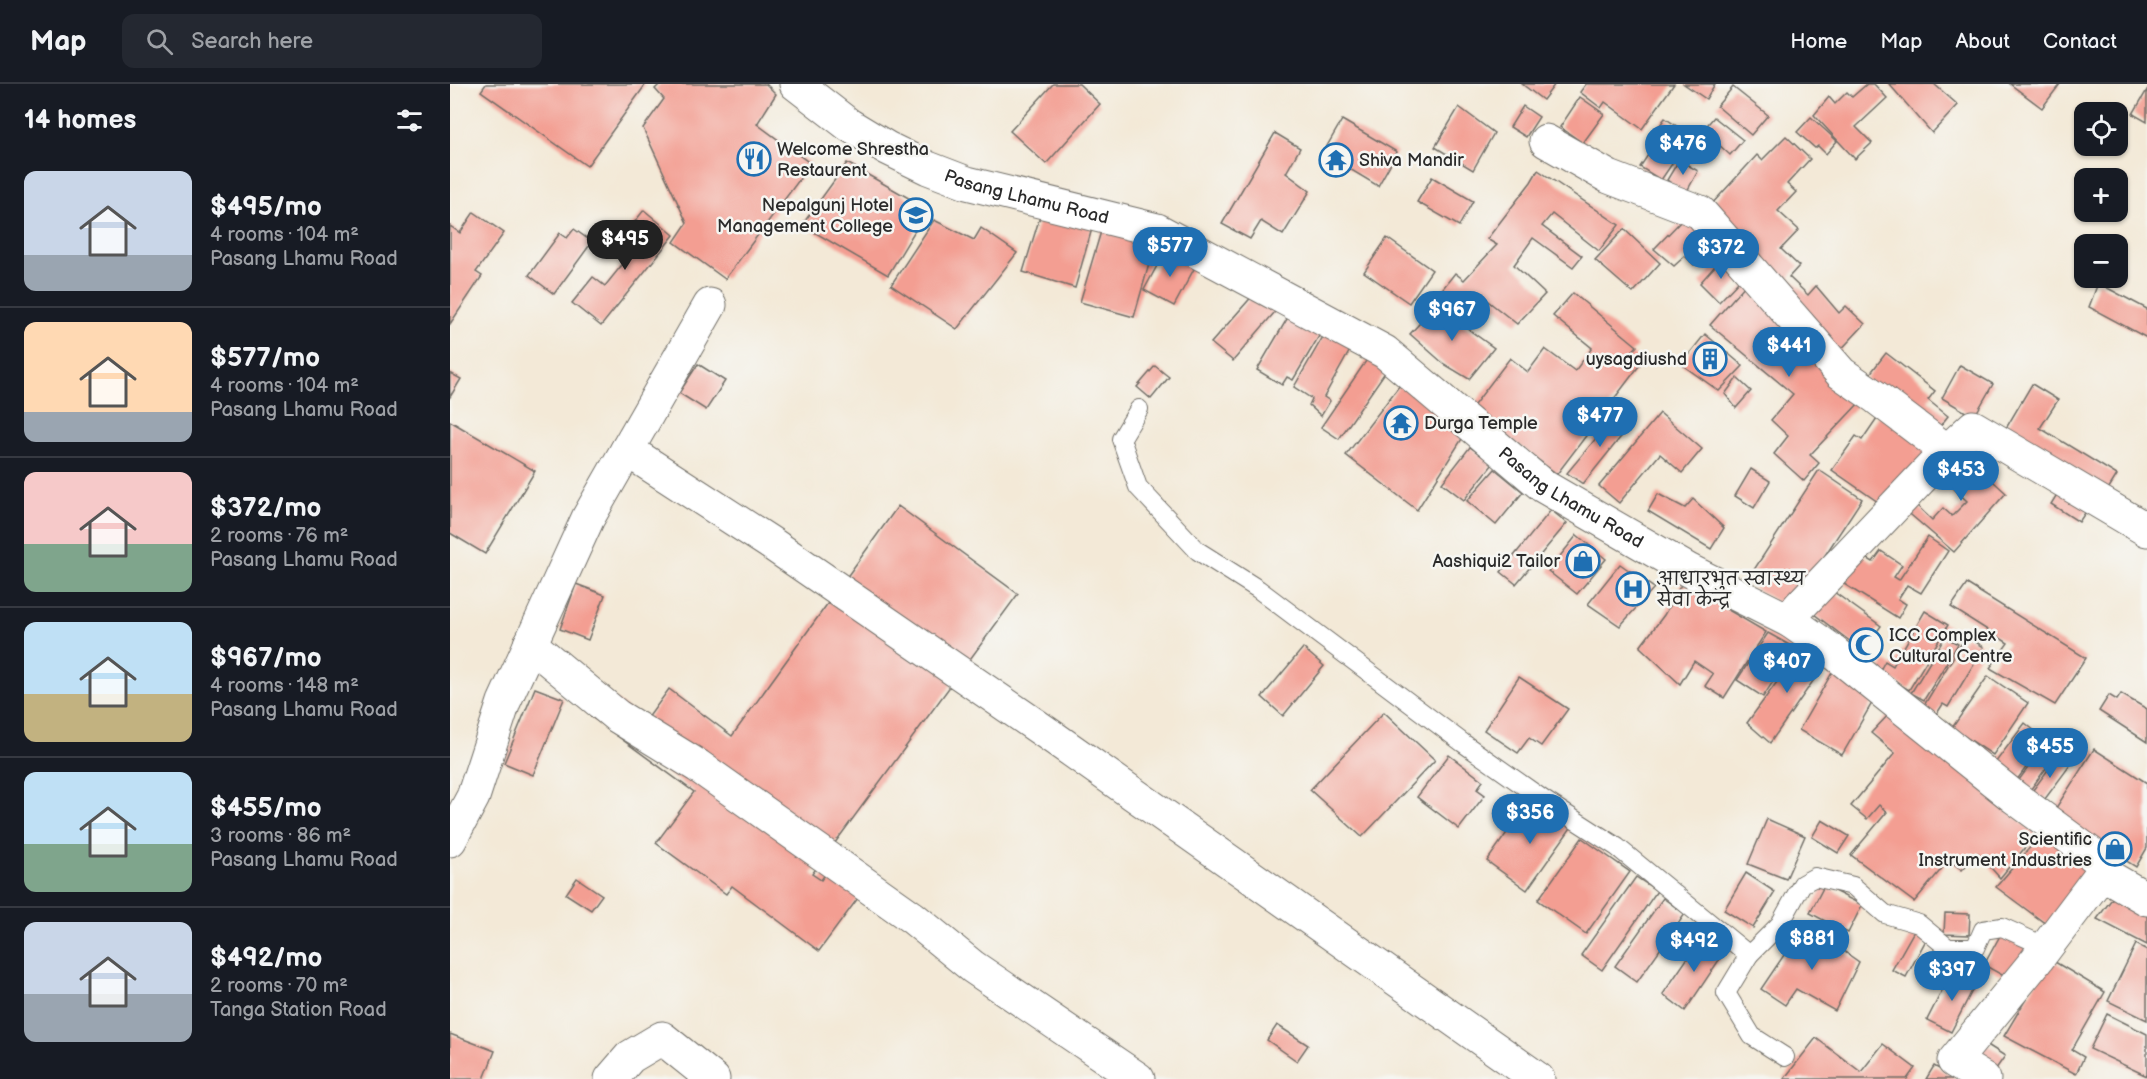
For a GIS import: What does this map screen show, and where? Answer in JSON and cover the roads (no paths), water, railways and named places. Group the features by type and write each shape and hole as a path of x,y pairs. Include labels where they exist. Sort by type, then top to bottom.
{"street":[{"name":"Pasang Lhamu Road","path":"796,84 849,125 887,148 928,168 967,183 1157,230 1385,352 1543,486 1688,570 1790,621 1827,647 2014,797 2101,861 2102,873 2147,899"},
{"path":"1546,141 1610,177 1700,212 1841,374 1947,451"},
{"path":"450,840 473,797 504,702 588,518 710,305"},
{"path":"1790,621 1799,607 1947,451 1973,427 2147,530"},
{"path":"627,450 769,542 1044,731 1538,1079"},
{"path":"530,644 617,716 698,766 913,918 974,967 1138,1079"},
{"path":"1984,1079 1954,1061 2102,873"},
{"path":"611,1079 630,1057 662,1038 713,1079"}],"lane":[{"path":"1139,409 1121,439 1138,487 1198,551 1258,589 1544,800 1617,848 1749,955"},
{"path":"1785,1057 1752,1036 1726,993 1749,955 1780,924 1802,884 1815,877 1853,886 1885,914 1919,924 1948,948 1975,948 1983,930 2002,927 2046,947"}],"place":[{"name":"Welcome Shrestha Restaurent","path":"754,159"},
{"name":"Shiva Mandir","path":"1336,160"},
{"name":"Nepalgunj Hotel Management College","path":"916,215"},
{"name":"uysagdiushd","path":"1710,359"},
{"name":"Durga Temple","path":"1401,423"},
{"name":"Aashiqui2 Tailor","path":"1583,561"},
{"name":"आधारभुत स्वास्थ्य सेवा केन्द्र","path":"1633,589"},
{"name":"ICC Complex Cultural Centre","path":"1866,645"},
{"name":"Scientific Instrument Industries","path":"2115,849"}]}
